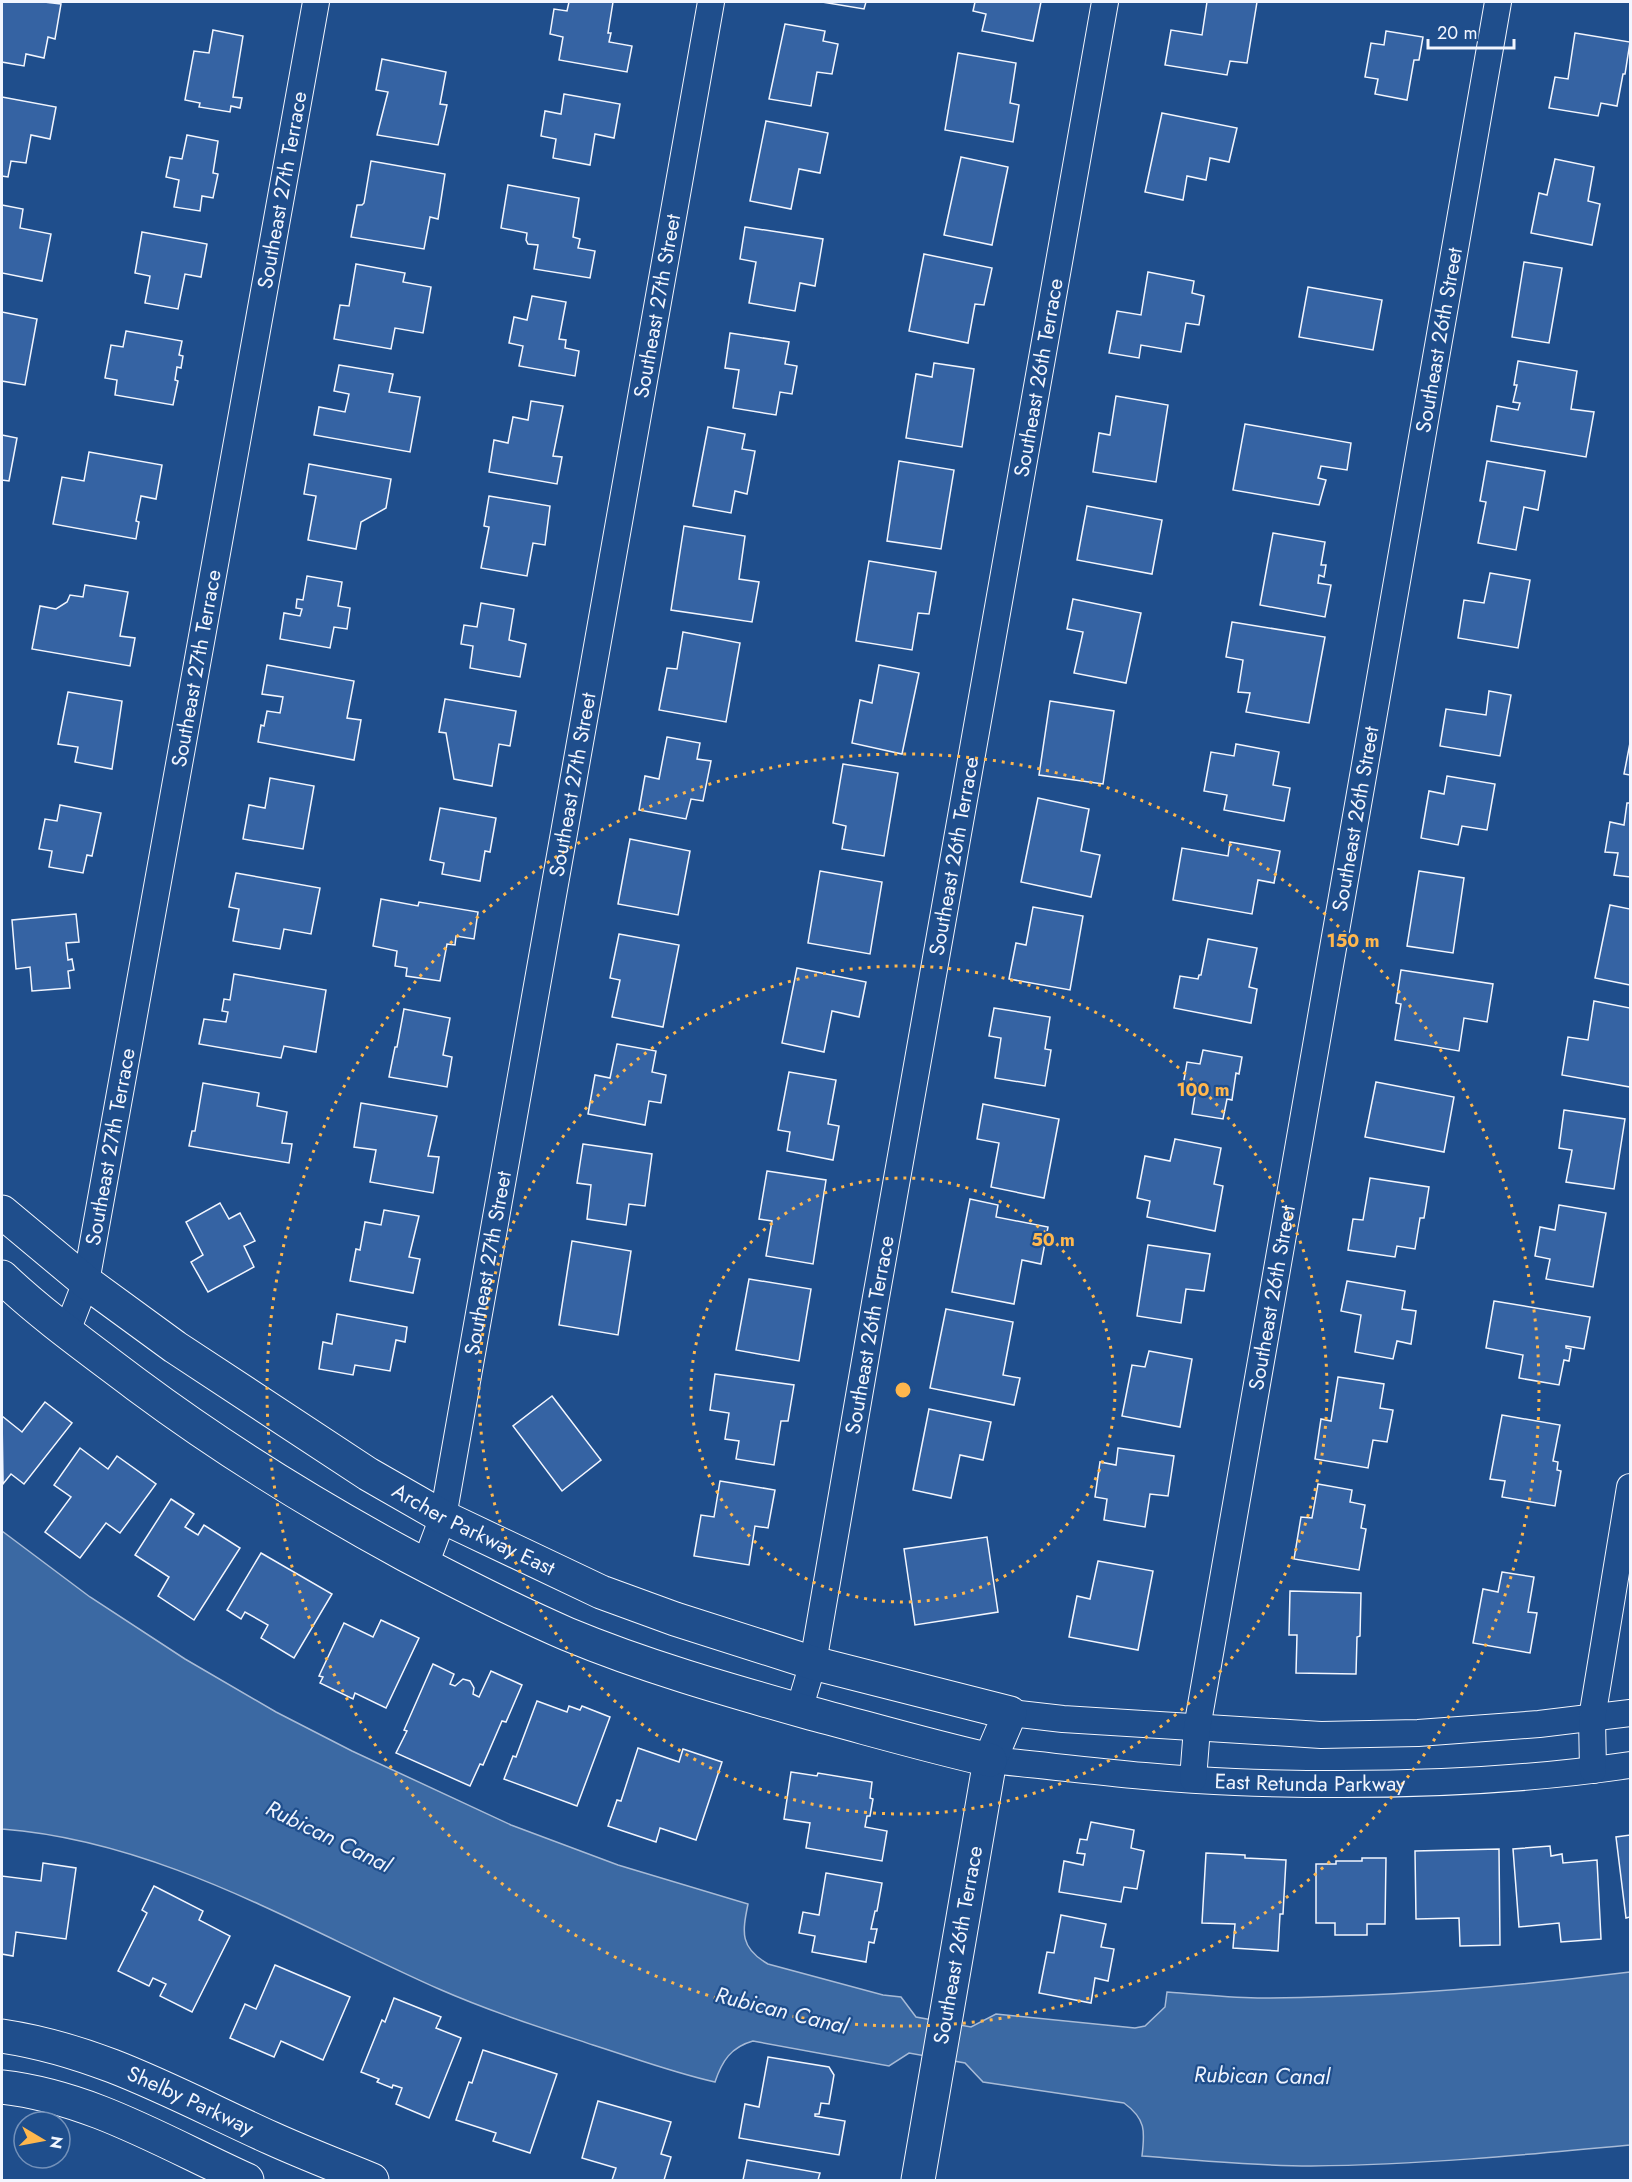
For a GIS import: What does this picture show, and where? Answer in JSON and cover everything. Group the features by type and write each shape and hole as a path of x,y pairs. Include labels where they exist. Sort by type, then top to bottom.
{"street":[{"name":"Southeast 27th Terrace","path":"67,1331 86,1282 316,2"},
{"name":"Southeast 27th Street","path":"425,1565 443,1517 711,2"},
{"name":"Southeast 26th Terrace","path":"800,1710 813,1663 874,1303 1105,2"},
{"name":"Southeast 26th Street","path":"1193,1779 1197,1728 1498,2"},
{"name":"Archer Parkway East","path":"2,1212 86,1282 175,1347 368,1474 443,1517 601,1592 675,1619 813,1663 1010,1713"},
{"path":"2,1276 67,1331 239,1458 337,1518 470,1589 567,1634 644,1662 800,1710 990,1760"},
{"path":"1593,1770 1592,1718 1630,1487"},
{"name":"Southeast 26th Terrace","path":"918,2181 990,1760 1010,1713"},
{"path":"1010,1713 1063,1719 1321,1735 1407,1734 1539,1724 1630,1713"},
{"name":"East Retunda Parkway","path":"990,1760 1234,1782 1365,1785 1521,1777 1630,1765"},
{"name":"Shelby Parkway","path":"2,2036 62,2048 106,2062 271,2138 372,2181"},
{"path":"2,2087 48,2095 121,2120 247,2181"}],"water":[{"name":"Rubican Canal","path":"2,1531 90,1597 185,1659 276,1712 352,1751 511,1825 618,1865 748,1904 745,1939 752,1952 759,1958 768,1964 883,1995 901,1997 916,2017 971,2027 996,2014 1135,2028 1145,2026 1165,2007 1167,1992 1251,1998 1355,1996 1493,1987 1630,1972 1630,2145 1431,2162 1269,2165 1142,2156 1144,2139 1140,2120 1124,2103 983,2082 965,2063 909,2053 889,2066 753,2041 739,2047 728,2056 715,2082 654,2065 477,2005 386,1965 280,1914 172,1868 117,1850 60,1837 2,1829"}],"building":[{"path":"2,2 61,4 55,39 48,37 44,58 26,54 24,66 2,62"},
{"path":"569,2 613,2 608,33 611,33 609,42 632,46 627,72 559,60 563,37 550,34 554,9 567,11"},
{"path":"822,2 866,2 864,9"},
{"path":"975,2 1041,2 1033,41 982,31 986,14 973,11"},
{"path":"1207,2 1257,2 1247,63 1230,61 1227,75 1165,65 1171,30 1202,35"},
{"path":"785,24 825,31 823,41 838,44 832,74 817,72 811,106 769,99"},
{"path":"213,30 243,36 233,97 242,98 240,108 231,106 230,112 199,107 200,103 185,100 194,51 209,53"},
{"path":"1386,31 1423,37 1419,60 1414,60 1407,100 1375,94 1378,79 1365,77 1371,43 1384,45"},
{"path":"1575,33 1630,42 1617,106 1601,103 1598,116 1549,108 1555,77 1568,79"},
{"path":"958,53 1016,63 1010,103 1019,105 1013,142 945,130"},
{"path":"382,59 446,72 440,104 447,105 438,145 377,135 388,92 376,90"},
{"path":"564,94 620,104 614,138 595,134 590,165 553,158 556,139 541,136 545,111 561,114"},
{"path":"2,97 56,107 50,139 31,135 26,163 11,161 8,177 2,176"},
{"path":"1162,113 1237,128 1229,162 1210,158 1206,180 1187,176 1183,200 1145,192"},
{"path":"766,121 828,133 820,173 799,169 791,209 750,201"},
{"path":"187,135 218,141 213,173 218,174 213,198 202,196 200,211 174,207 179,180 166,177 170,157 182,159"},
{"path":"961,157 1008,167 992,245 944,235"},
{"path":"1555,159 1594,167 1588,201 1600,204 1592,245 1531,233 1539,193 1547,195"},
{"path":"371,161 445,174 438,219 430,217 424,249 351,237 357,205 364,203"},
{"path":"508,185 579,198 573,237 580,239 578,248 595,251 590,278 534,269 538,245 528,244 527,233 501,228"},
{"path":"2,205 23,209 20,228 51,234 42,281 2,273"},
{"path":"745,227 823,239 815,286 800,283 795,311 749,303 756,262 740,259"},
{"path":"142,232 207,244 201,277 185,274 178,309 145,303 150,276 135,273"},
{"path":"924,254 992,268 984,305 975,304 968,343 909,331"},
{"path":"1524,262 1562,268 1549,343 1512,337"},
{"path":"356,264 405,273 403,282 431,287 423,333 395,328 391,349 334,339 340,305 349,306"},
{"path":"1148,272 1194,281 1192,293 1204,296 1199,325 1186,323 1181,352 1141,345 1139,358 1109,353 1117,311 1141,315"},
{"path":"1308,287 1382,300 1373,350 1299,337"},
{"path":"532,296 566,302 559,339 566,340 565,348 579,351 575,376 519,366 523,346 509,343 514,317 527,320"},
{"path":"2,312 37,319 25,385 2,381"},
{"path":"126,331 182,341 179,355 183,356 181,368 177,367 175,380 178,381 173,405 115,395 117,380 105,378 111,345 123,347"},
{"path":"730,333 789,342 785,364 797,366 792,394 780,392 776,415 733,408 739,370 725,368"},
{"path":"1518,361 1577,371 1571,409 1594,412 1586,457 1491,441 1497,406 1518,410 1520,403 1513,402 1517,385 1514,385"},
{"path":"934,363 974,369 962,447 906,438 916,374 932,377"},
{"path":"339,365 393,374 389,392 420,397 410,452 314,435 319,407 345,412 349,394 334,391"},
{"path":"1116,396 1168,405 1156,482 1093,472 1099,433 1110,435"},
{"path":"531,401 563,406 553,456 562,457 557,484 489,472 494,440 508,443 513,417 528,420"},
{"path":"1245,424 1351,443 1347,470 1321,466 1318,478 1326,480 1319,505 1233,490"},
{"path":"708,427 745,434 742,449 755,451 747,494 735,491 731,513 693,506"},
{"path":"2,435 17,438 9,481 2,480"},
{"path":"89,452 162,465 156,499 141,496 136,521 139,522 136,539 53,524 62,477 84,481"},
{"path":"899,461 954,470 941,549 887,541"},
{"path":"1487,461 1545,471 1538,510 1524,507 1516,550 1478,543 1486,502 1480,501"},
{"path":"309,464 391,479 386,508 361,522 356,549 308,540 316,496 304,494"},
{"path":"489,496 550,506 545,545 533,543 527,576 481,568 489,527 484,526"},
{"path":"1087,506 1162,520 1152,574 1077,560"},
{"path":"684,526 745,536 739,579 759,582 752,622 671,610"},
{"path":"1273,533 1325,542 1321,565 1326,565 1324,577 1319,575 1318,583 1331,585 1325,617 1260,605"},
{"path":"869,561 936,572 929,614 918,613 912,650 856,641"},
{"path":"1490,573 1530,580 1518,648 1458,638 1464,600 1484,603"},
{"path":"307,576 342,582 338,606 350,608 347,629 334,627 330,648 280,639 284,613 300,616 302,609 296,608 297,599 303,600"},
{"path":"85,585 128,592 120,636 135,638 130,666 32,649 40,606 56,609 67,602 70,595 83,597"},
{"path":"1073,599 1141,613 1126,683 1074,673 1083,632 1067,629"},
{"path":"481,603 514,609 509,640 526,644 520,677 470,668 473,646 461,644 464,625 477,627"},
{"path":"1232,622 1325,637 1309,723 1246,712 1250,693 1238,692 1243,660 1226,657"},
{"path":"683,632 740,643 726,722 659,710 667,668 677,669"},
{"path":"267,665 354,681 347,718 361,720 354,760 258,742 261,725 264,726 267,711 280,713 283,697 262,694"},
{"path":"879,665 919,673 902,754 852,743 860,700 872,703"},
{"path":"1489,691 1511,695 1500,756 1440,746 1446,709 1486,715"},
{"path":"68,692 122,701 112,769 75,762 78,747 58,744"},
{"path":"445,699 516,711 510,746 499,744 492,786 454,779 446,733 439,732"},
{"path":"1050,701 1114,711 1103,784 1039,775"},
{"path":"667,737 700,743 697,759 711,761 703,801 691,799 686,819 639,810 645,776 659,779"},
{"path":"1630,743 1630,775 1624,774"},
{"path":"1236,744 1279,752 1273,785 1290,788 1284,821 1224,810 1227,795 1204,791 1211,752 1234,756"},
{"path":"843,764 898,773 884,856 842,849 846,826 833,823"},
{"path":"1447,776 1495,784 1487,830 1462,826 1458,845 1421,838 1429,791 1444,794"},
{"path":"270,778 314,786 303,849 243,839 249,805 265,808"},
{"path":"1038,798 1089,809 1081,851 1100,855 1091,897 1021,882"},
{"path":"1627,803 1630,803 1630,877 1614,875 1618,853 1605,852 1610,822 1624,825"},
{"path":"60,805 101,813 92,856 87,855 83,873 49,867 52,851 39,849 45,819 57,821"},
{"path":"440,808 496,818 490,852 485,851 480,881 442,874 444,863 430,860"},
{"path":"630,839 690,851 678,915 618,904"},
{"path":"1230,842 1280,851 1274,883 1258,880 1252,914 1173,900 1182,848 1228,856"},
{"path":"820,871 882,882 870,954 808,943"},
{"path":"1419,871 1464,878 1453,953 1407,946"},
{"path":"236,873 320,888 311,934 284,929 280,949 233,941 239,909 229,907"},
{"path":"381,899 418,906 419,902 478,912 474,939 456,936 455,945 447,944 440,981 406,976 407,968 395,966 397,951 373,946"},
{"path":"1610,905 1630,909 1630,985 1595,978"},
{"path":"1033,907 1083,916 1070,990 1009,979 1016,943 1026,945"},
{"path":"76,914 79,942 66,943 68,960 72,959 74,970 68,971 70,988 32,991 30,967 16,969 12,920"},
{"path":"619,934 679,945 663,1027 612,1017 620,980 610,978"},
{"path":"1208,939 1257,948 1249,987 1257,989 1251,1023 1174,1008 1180,976 1198,979 1201,975"},
{"path":"797,968 866,982 859,1017 832,1011 824,1052 782,1043"},
{"path":"1401,970 1493,984 1487,1022 1464,1018 1459,1051 1395,1040 1401,1004 1396,1003"},
{"path":"234,974 326,990 316,1052 284,1046 281,1058 199,1044 204,1019 226,1022 228,1012 222,1011 224,999 230,1000"},
{"path":"1594,1001 1630,1008 1630,1087 1562,1075 1568,1037 1588,1040"},
{"path":"994,1008 1050,1017 1045,1049 1051,1050 1045,1086 995,1078 1001,1038 989,1036"},
{"path":"404,1009 450,1018 443,1055 452,1057 447,1087 389,1077"},
{"path":"617,1044 656,1051 652,1072 666,1075 661,1103 649,1101 645,1125 588,1114 595,1075 610,1078"},
{"path":"1203,1050 1242,1057 1239,1074 1236,1073 1232,1100 1227,1099 1223,1119 1192,1114 1196,1089 1183,1086 1187,1062 1200,1064"},
{"path":"789,1072 836,1080 828,1124 839,1126 833,1160 787,1151 790,1132 778,1130"},
{"path":"1376,1082 1454,1097 1444,1152 1365,1137"},
{"path":"203,1083 259,1093 257,1106 287,1112 282,1143 292,1144 289,1163 189,1146 192,1131 195,1131"},
{"path":"361,1103 437,1116 428,1156 439,1157 433,1193 370,1182 376,1150 354,1147"},
{"path":"983,1104 1059,1119 1044,1198 991,1187 999,1143 977,1139"},
{"path":"1564,1110 1625,1119 1614,1189 1566,1182 1572,1150 1559,1148"},
{"path":"1175,1139 1221,1148 1214,1184 1223,1186 1215,1231 1147,1217 1150,1201 1137,1198 1145,1156 1170,1161"},
{"path":"583,1144 652,1154 645,1206 629,1204 626,1225 587,1219 591,1185 577,1183"},
{"path":"767,1171 826,1180 813,1264 766,1256 772,1221 759,1219"},
{"path":"1370,1178 1429,1187 1424,1218 1420,1218 1415,1249 1397,1246 1395,1257 1348,1250 1353,1219 1363,1220"},
{"path":"970,1199 998,1205 996,1217 1048,1227 1041,1264 1022,1260 1014,1304 952,1292"},
{"path":"220,1203 229,1219 240,1213 255,1241 244,1246 254,1267 208,1292 191,1262 203,1255 186,1222"},
{"path":"1559,1205 1606,1213 1593,1287 1546,1279 1550,1259 1535,1256 1540,1227 1555,1230"},
{"path":"384,1210 419,1216 409,1257 420,1259 413,1293 350,1281 356,1249 360,1250 365,1222 381,1225"},
{"path":"572,1241 631,1251 618,1335 559,1325"},
{"path":"1148,1245 1210,1254 1204,1291 1186,1289 1181,1323 1137,1316"},
{"path":"749,1279 811,1289 799,1361 736,1350"},
{"path":"1347,1281 1405,1291 1402,1309 1416,1311 1411,1344 1397,1341 1393,1359 1355,1352 1361,1315 1341,1311"},
{"path":"1494,1301 1590,1317 1584,1349 1566,1346 1571,1349 1569,1361 1564,1360 1559,1385 1519,1378 1523,1355 1486,1348"},
{"path":"946,1309 1013,1322 1003,1375 1020,1378 1014,1405 930,1388"},
{"path":"337,1314 407,1327 405,1342 396,1340 390,1371 355,1365 353,1375 319,1369 323,1342 332,1344"},
{"path":"1149,1351 1192,1359 1180,1427 1122,1416 1132,1365 1145,1367"},
{"path":"715,1374 794,1385 788,1421 781,1421 774,1465 736,1459 739,1441 725,1439 729,1413 710,1410"},
{"path":"1338,1377 1384,1384 1380,1408 1393,1410 1387,1442 1373,1440 1368,1468 1315,1459 1321,1419 1331,1421"},
{"path":"552,1396 601,1460 562,1491 513,1426"},
{"path":"45,1402 72,1423 24,1484 11,1474 3,1484 2,1416 22,1432"},
{"path":"929,1409 991,1422 983,1460 960,1455 951,1498 913,1490"},
{"path":"1502,1415 1560,1425 1553,1461 1558,1462 1557,1470 1561,1471 1555,1506 1502,1497 1505,1481 1490,1479"},
{"path":"80,1448 108,1469 117,1456 156,1484 120,1533 106,1523 80,1558 45,1532 71,1497 54,1485"},
{"path":"1118,1448 1174,1456 1168,1496 1150,1494 1145,1527 1104,1520 1107,1499 1095,1497 1100,1462 1116,1465"},
{"path":"720,1481 775,1490 768,1528 755,1526 749,1565 694,1556 701,1515 714,1517"},
{"path":"1318,1484 1352,1490 1350,1502 1365,1505 1361,1528 1366,1529 1359,1570 1294,1559 1301,1517 1312,1518"},
{"path":"171,1499 194,1514 185,1527 198,1535 204,1525 240,1548 194,1620 158,1596 169,1577 135,1555"},
{"path":"987,1537 998,1612 915,1625 904,1549"},
{"path":"261,1553 332,1594 294,1658 261,1638 268,1625 245,1612 241,1619 227,1610"},
{"path":"1098,1561 1153,1571 1138,1650 1069,1637 1077,1596 1090,1599"},
{"path":"1502,1572 1534,1577 1528,1612 1537,1613 1530,1653 1473,1643 1483,1589 1498,1592"},
{"path":"1290,1591 1361,1593 1356,1674 1296,1673 1297,1635 1289,1635"},
{"path":"381,1620 419,1638 386,1708 355,1693 353,1699 320,1683 323,1677 319,1676 344,1623 373,1637"},
{"path":"433,1664 454,1674 450,1684 455,1686 463,1679 470,1681 474,1688 473,1694 479,1697 491,1671 522,1685 506,1722 502,1721 483,1765 480,1764 470,1786 396,1753"},
{"path":"537,1701 567,1712 569,1706 580,1710 582,1706 610,1717 577,1806 504,1779 513,1756 516,1757"},
{"path":"638,1748 679,1762 683,1749 722,1762 696,1840 660,1828 656,1842 608,1826 617,1800 621,1801"},
{"path":"791,1772 817,1776 818,1773 872,1782 870,1798 873,1799 865,1827 887,1831 882,1861 806,1848 810,1823 784,1819"},
{"path":"1091,1822 1134,1830 1131,1848 1144,1851 1137,1889 1124,1887 1121,1902 1059,1892 1064,1861 1083,1865 1085,1854 1077,1853 1080,1839 1087,1840"},
{"path":"1630,1835 1630,1917 1626,1918 1616,1837"},
{"path":"1550,1846 1551,1856 1562,1854 1563,1863 1597,1860 1601,1939 1561,1942 1559,1923 1519,1927 1513,1849"},
{"path":"1499,1849 1500,1945 1460,1946 1459,1918 1416,1919 1415,1851"},
{"path":"1206,1853 1286,1860 1278,1951 1233,1948 1235,1924 1202,1923"},
{"path":"1362,1858 1386,1858 1385,1924 1367,1924 1367,1935 1335,1935 1335,1923 1316,1923 1316,1864 1362,1861"},
{"path":"43,1863 76,1868 66,1939 16,1932 13,1956 2,1954 2,1876 41,1881"},
{"path":"826,1873 882,1883 871,1929 877,1929 874,1943 869,1942 866,1962 812,1952 815,1936 799,1933 803,1912 819,1915"},
{"path":"154,1886 203,1911 199,1920 230,1936 192,2012 160,1996 166,1984 153,1978 149,1986 118,1971 147,1913 142,1910"},
{"path":"1061,1915 1106,1924 1101,1947 1114,1949 1108,1981 1095,1978 1091,2003 1039,1993 1047,1952 1054,1953"},
{"path":"275,1965 350,1997 323,2060 281,2041 274,2057 230,2038 245,2004 256,2009"},
{"path":"394,1998 441,2017 436,2028 461,2038 429,2118 396,2104 402,2088 393,2085 392,2088 377,2082 379,2079 361,2072 382,2020 385,2022"},
{"path":"483,2050 557,2074 530,2153 493,2141 496,2133 456,2120"},
{"path":"768,2057 829,2067 834,2075 829,2104 821,2103 819,2114 815,2116 845,2121 839,2155 739,2138 745,2104 759,2107"},
{"path":"598,2101 671,2122 661,2154 671,2157 664,2180 612,2180 616,2168 582,2158"},
{"path":"747,2160 820,2173 818,2180 743,2180"}]}
